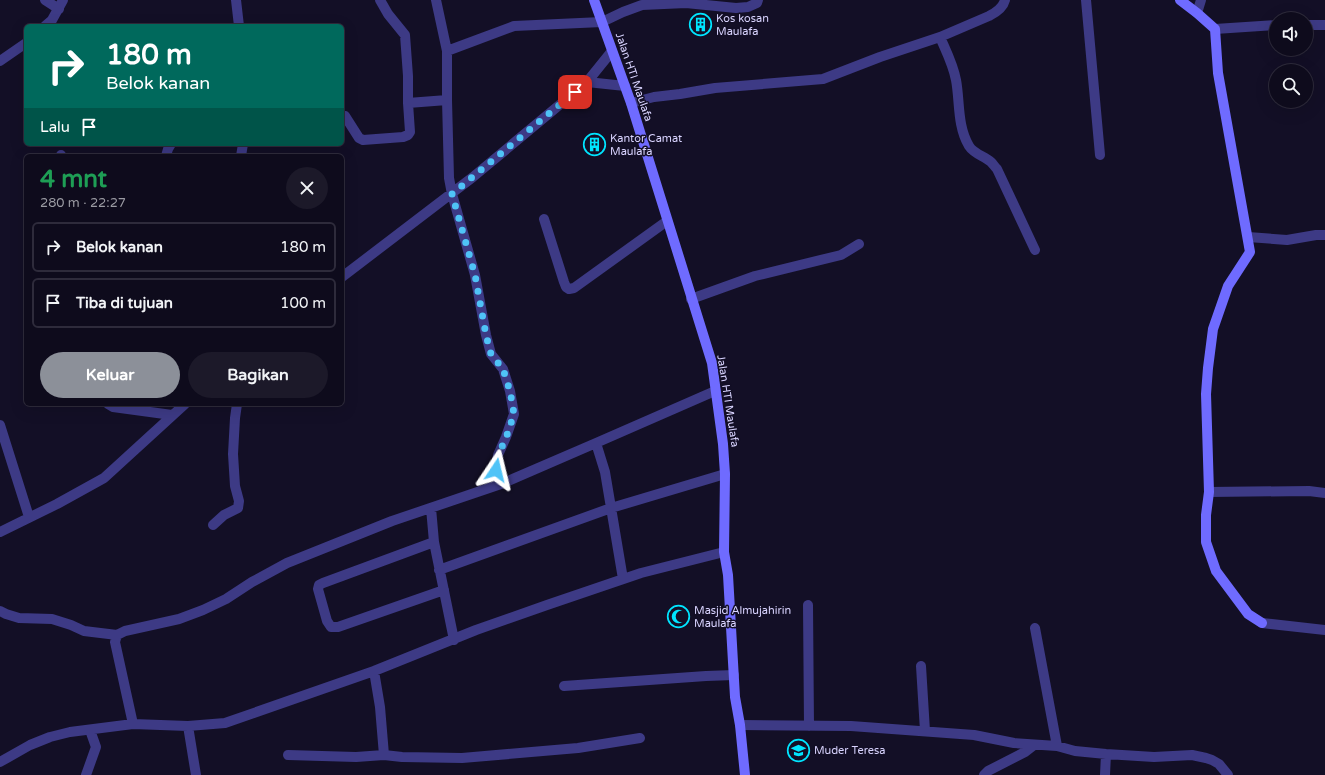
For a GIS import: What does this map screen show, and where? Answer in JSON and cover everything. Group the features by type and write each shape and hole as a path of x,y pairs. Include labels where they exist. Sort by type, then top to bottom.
{"street":[{"path":"45,0 61,4 52,20 47,24"},
{"path":"236,0 239,24"},
{"path":"345,116 359,138 363,140 403,137 408,135 410,132 405,35 392,19 380,0"},
{"path":"436,0 447,51 449,178 452,194 475,275 491,354 503,369 510,391 514,414 506,438 498,455 496,470 500,484"},
{"name":"Jalan HTI Maulafa","path":"594,0 631,103 712,363 723,444 725,474 724,552 728,575 735,696 740,724 745,775"},
{"path":"447,51 514,26 602,22 642,5 686,3 736,8 748,7 756,3 758,0"},
{"path":"631,103 654,97 715,88 823,79 880,57 940,37 996,12 1004,4 1005,0"},
{"path":"1086,0 1100,155"},
{"path":"1180,0 1214,29 1218,73 1227,129 1250,252 1228,286 1213,329 1206,394 1209,492 1206,515 1206,542 1216,571 1248,614 1262,623 1325,630"},
{"path":"1197,13 1201,0"},
{"path":"1214,29 1269,25"},
{"path":"1313,25 1325,25"},
{"path":"940,37 950,59 956,80 960,117 969,147 991,162 997,169 1035,250"},
{"path":"0,61 24,43"},
{"path":"344,275 452,194 587,82 612,51"},
{"path":"587,82 625,86"},
{"path":"408,103 447,100"},
{"path":"544,219 564,282 566,287 569,289 574,288 667,221"},
{"path":"1248,237 1287,240 1325,235"},
{"path":"691,299 755,276 841,255 859,244"},
{"path":"0,611 19,618 52,619 72,625 84,631 117,635 124,631 192,615 226,599 252,582 287,563 392,521 500,484 596,444 715,391"},
{"path":"111,406 172,415"},
{"path":"0,532 57,504 104,478 183,406"},
{"path":"212,525 224,515 238,508 239,501 235,486 233,454 234,418 237,406"},
{"path":"0,425 29,517"},
{"path":"596,444 605,472 623,579"},
{"path":"439,570 611,508 725,474"},
{"path":"1209,492 1309,491 1325,493"},
{"path":"431,508 434,542 454,640"},
{"path":"434,542 323,583 319,585 318,588 327,621 331,628 338,627 444,590"},
{"path":"1,762 30,745 50,737 90,730 133,724 188,726 225,723 374,671 476,630 623,579 724,552"},
{"path":"808,605 809,726"},
{"path":"1035,628 1057,746"},
{"path":"117,635 115,642 133,724"},
{"path":"921,666 925,732"},
{"path":"374,671 380,707 384,755"},
{"path":"564,686 706,676 734,676"},
{"path":"740,724 851,726 974,735 1014,743 1057,746 1075,751 1106,754 1154,758 1192,755 1206,758 1219,764 1228,775"},
{"path":"188,726 196,775"},
{"path":"86,775 96,747 90,730"},
{"path":"288,755 356,757 384,755 402,757 462,758 578,748 640,738"},
{"path":"984,775 988,771 1025,752 1034,745"},
{"path":"1105,775 1106,754"}],"place":[{"name":"Kos kosan Maulafa","path":"700,24"},
{"name":"Kantor Camat Maulafa","path":"594,144"},
{"name":"Masjid Almujahirin Maulafa","path":"679,616"},
{"name":"Muder Teresa","path":"798,750"}],"route":[{"path":"496,470 498,455 506,438 514,414 510,391 503,369 491,354 475,275 452,194 575,92"}]}
